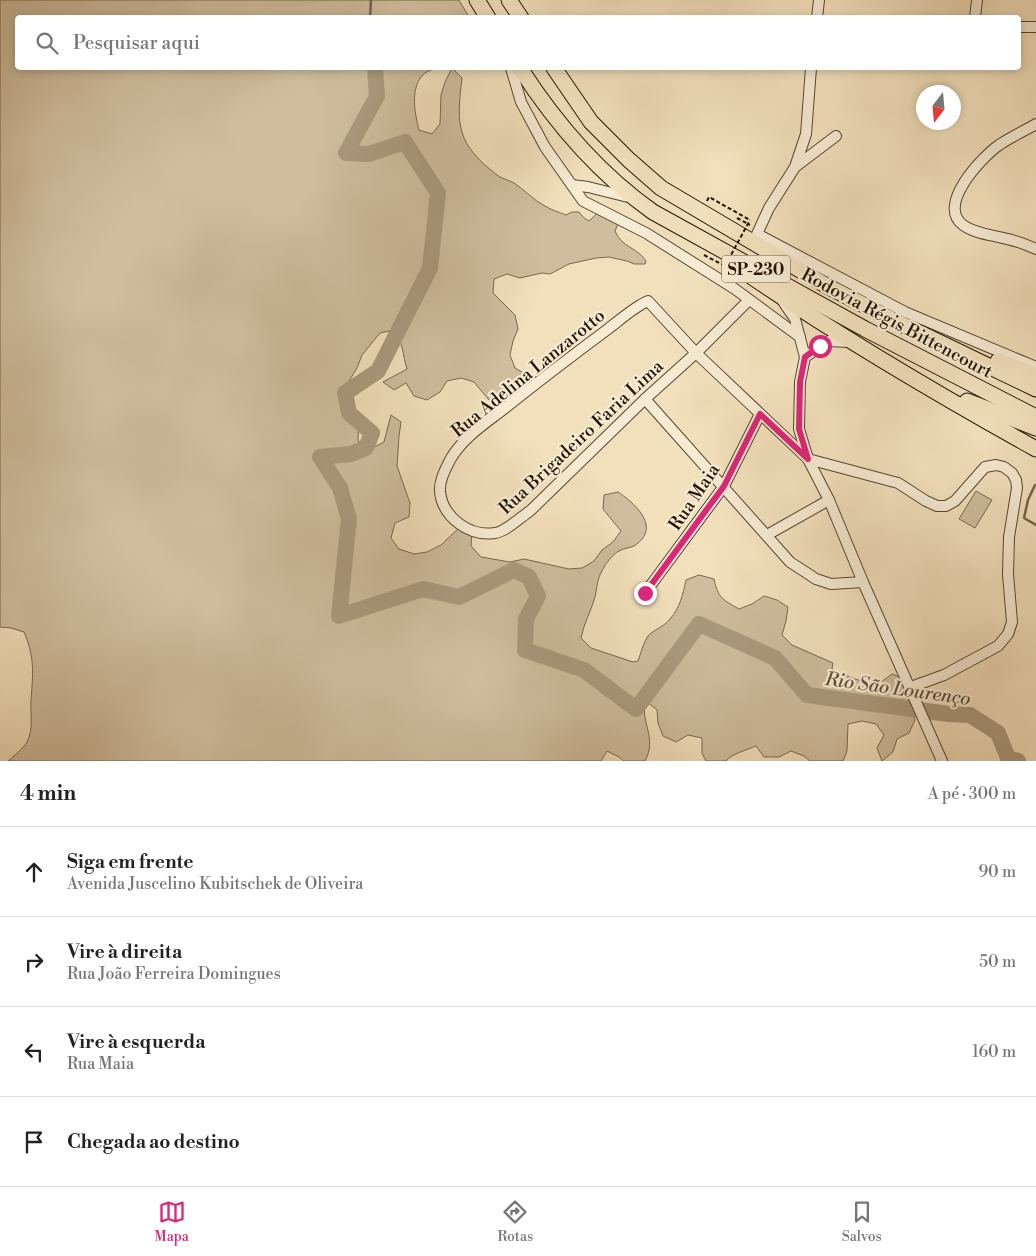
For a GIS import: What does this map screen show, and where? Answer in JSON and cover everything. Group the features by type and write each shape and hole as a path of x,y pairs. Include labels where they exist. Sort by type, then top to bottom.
{"highway":[{"path":"477,0 486,15"},
{"path":"509,0 519,15"},
{"name":"Rodovia Régis Bittencourt","path":"521,70 564,131 634,199 677,226 865,329 1036,417"},
{"name":"Rodovia Régis Bittencourt","path":"555,70 591,122 629,160 661,188 827,286 1036,389"},
{"path":"564,83 593,108 611,131 636,155 667,180 694,198 758,232"},
{"path":"677,226 697,242 814,319 1036,449"},
{"path":"891,319 913,323 1036,376"},
{"path":"917,381 1036,428"}],"street":[{"path":"816,15 819,0"},
{"path":"975,15 977,0"},
{"path":"1021,27 1036,27"},
{"path":"511,70 521,102 545,147 583,201 646,233 749,300 800,337"},
{"path":"811,70 806,134 795,167 769,208 758,232 905,312 1036,367"},
{"path":"1036,124 1000,144 979,162 962,185 956,198 955,210 958,221 966,227 1010,239 1036,249"},
{"path":"795,167 836,136"},
{"path":"572,185 588,187 634,199"},
{"path":"779,295 795,319 805,357 800,382 799,429 808,459 829,500 942,761"},
{"name":"Rua Brigadeiro Faria Lima","path":"441,480 440,492 442,500 452,518 462,527 480,533 497,534 530,511 749,300"},
{"name":"Rua Adelina Lanzarotto","path":"441,480 451,458 468,438 565,360 648,301 696,353"},
{"path":"805,357 829,341 848,342 863,348"},
{"path":"696,353 808,459 898,483 926,501 938,506 946,506 955,501 984,467 996,465 1004,467 1012,473 1016,480 1017,488 1009,537 1008,574 1012,622 1008,634 998,646 912,690"},
{"path":"645,399 790,562 816,579 831,584 863,582"},
{"name":"Rua Maia","path":"645,593 724,486 760,414"},
{"path":"767,536 829,500"}],"path":[{"path":"706,201 709,196 750,220 725,266"},
{"path":"733,216 758,232"}],"shaded area":[{"path":"0,0 459,0 468,15 15,15 15,70 431,70 426,72 418,82 415,95 415,110 419,130 432,134 440,124 441,95 445,82 451,70 454,70 462,78 459,109 462,133 474,154 484,164 499,176 514,183 537,201 555,211 566,215 572,212 579,212 589,221 601,210 618,224 615,231 621,241 639,253 646,261 645,264 634,264 609,257 596,258 569,264 550,274 542,273 520,278 507,274 494,279 493,293 515,315 518,329 510,355 515,368 527,375 528,388 503,402 489,400 474,382 461,378 447,381 440,392 427,400 414,396 406,383 394,390 383,382 407,369 400,340 394,330 380,333 362,355 357,368 343,391 349,404 359,414 358,441 372,448 384,442 391,415 401,422 397,466 410,503 409,517 395,523 391,538 399,549 414,554 427,552 441,545 462,525 472,532 471,546 481,557 510,562 524,559 569,569 582,568 594,561 621,531 603,509 604,495 618,492 632,503 643,517 646,524 646,532 642,539 634,546 614,554 600,574 595,597 581,638 591,648 633,662 638,661 648,636 668,622 679,606 686,580 699,575 714,579 717,590 722,598 739,609 752,604 764,596 777,600 788,607 782,635 792,645 833,663 832,669 849,677 871,682 882,681 892,674 905,679 910,692 909,706 915,720 909,733 897,739 893,752 882,761 877,748 884,735 876,724 862,721 848,724 847,751 843,761 810,761 804,756 791,751 779,757 764,757 756,746 735,754 726,761 706,761 702,753 702,738 688,735 676,742 663,736 658,723 657,710 646,701 644,708 650,744 645,761 624,761 607,751 601,761 8,761 23,747 29,737 33,673 32,658 24,632 0,627"},
{"path":"976,491 992,500 975,528 959,519"}],"waterway":[{"name":"Rio São Lourenço","path":"370,15 371,0"},
{"name":"Rio São Lourenço","path":"375,70 377,96 346,153 369,154 405,142 438,193 430,268 378,371 345,393 349,413 372,433 366,448 351,454 320,457 340,488 349,519 339,616 423,589 459,597 514,570 529,577 538,596 526,619 525,650 584,670 636,709 699,624 775,658 807,695 949,714 970,715 998,733 1008,758 1018,761"},
{"path":"1035,485 1028,500 1024,518 1036,525"}],"route":[{"path":"645,593 724,486 760,414 808,459 799,429 800,382 805,357 820,346"}]}
